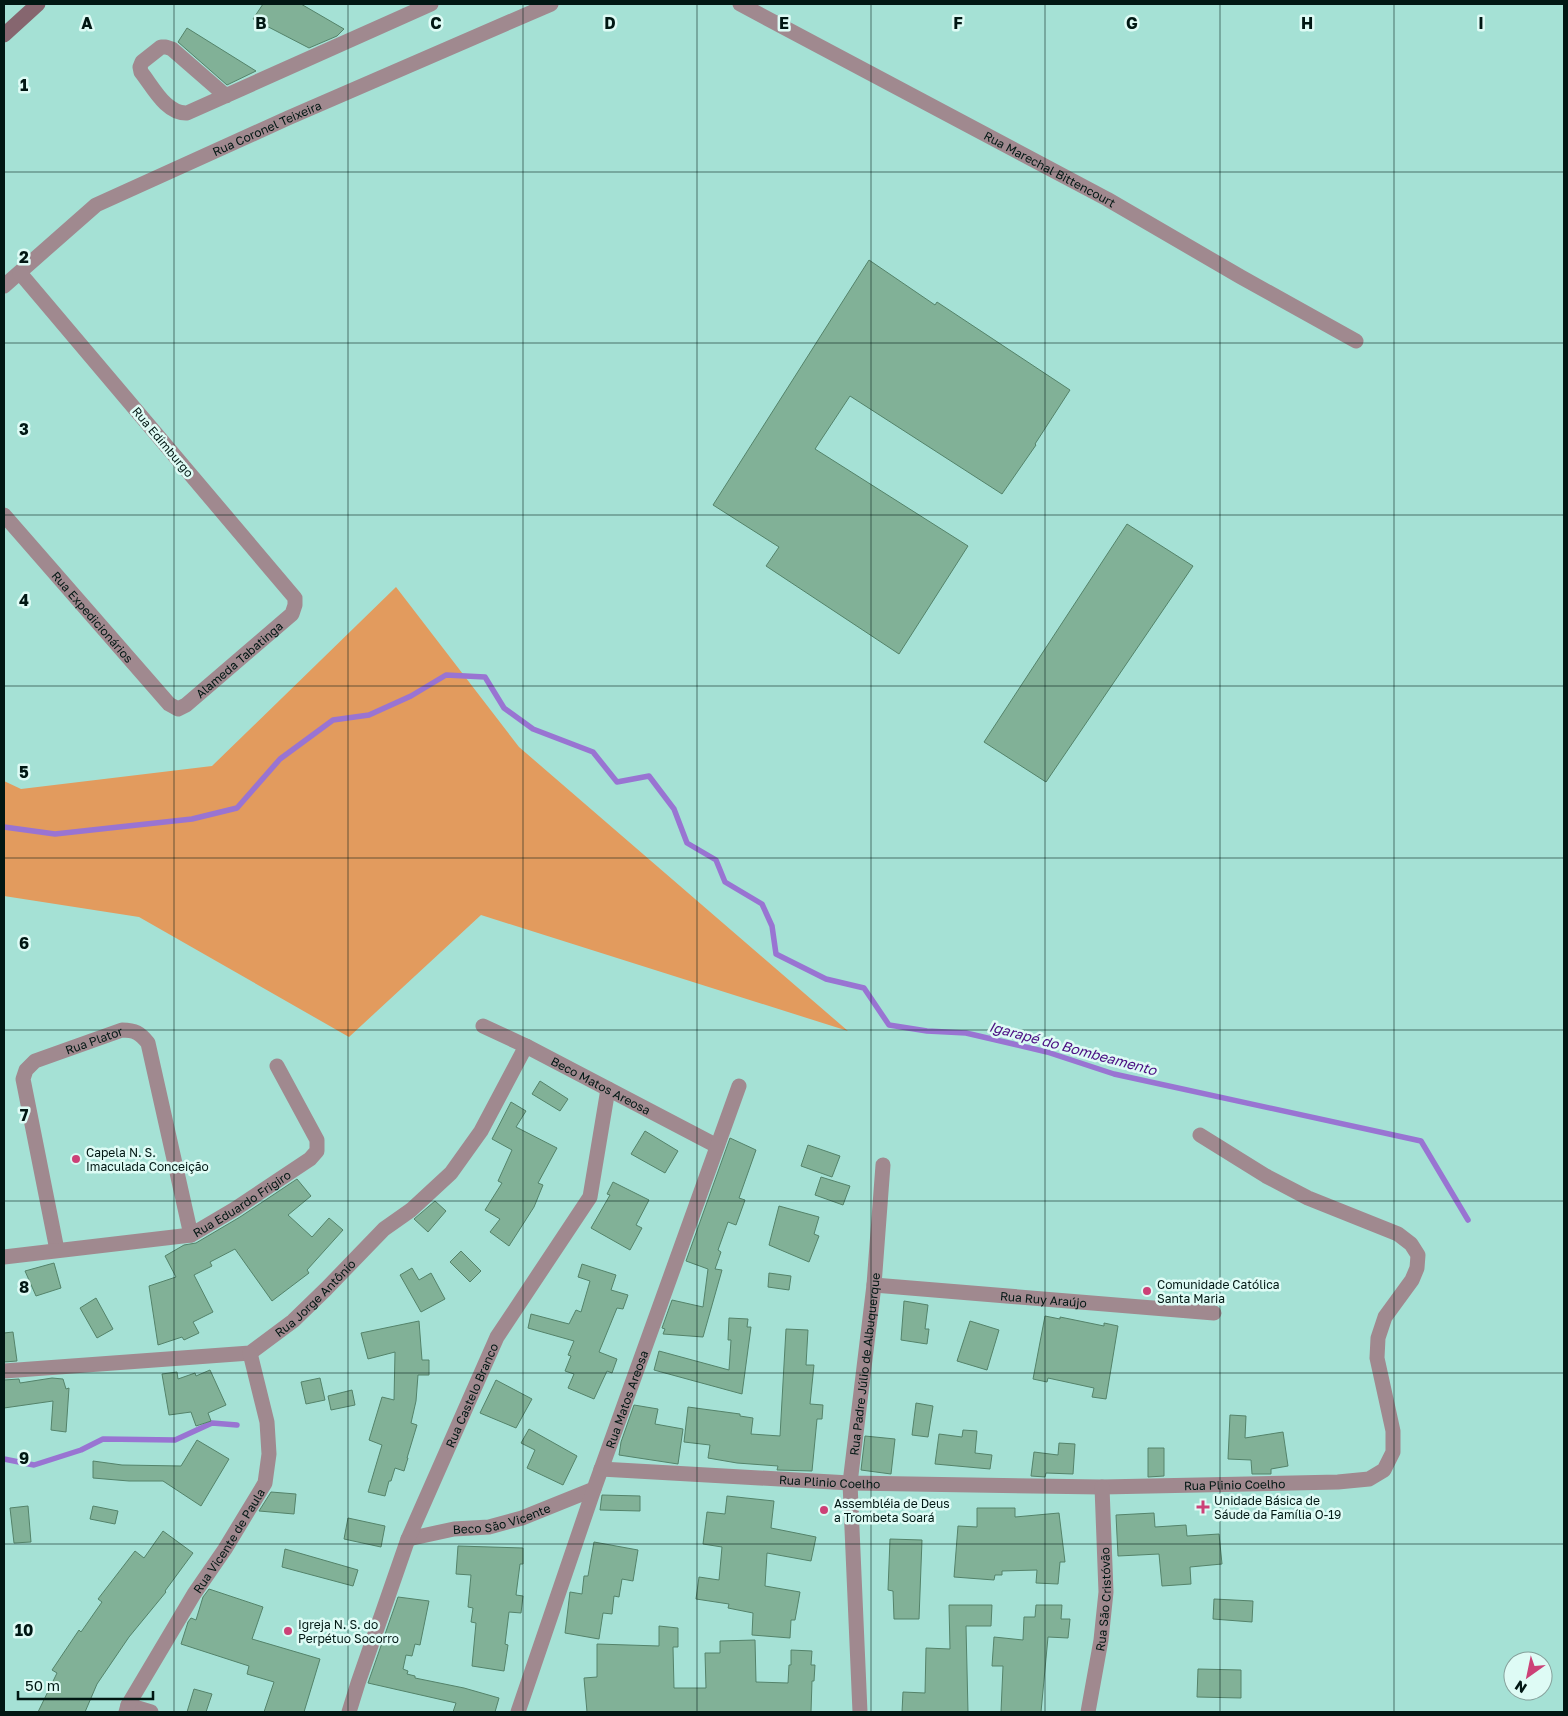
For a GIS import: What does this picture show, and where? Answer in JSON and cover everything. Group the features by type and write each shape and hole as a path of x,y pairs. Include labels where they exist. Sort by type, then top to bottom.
{"street":[{"path":"4,35 38,4"},
{"name":"Rua Coronel Teixeira","path":"4,286 96,205 288,118 551,4"},
{"name":"Rua Marechal Bittencourt","path":"740,4 1107,199 1356,341"},
{"path":"226,96 172,49 161,48 142,62 140,67 141,72 167,106 181,114 187,114 226,96 420,6"},
{"name":"Rua Edimburgo","path":"20,273 295,598 292,614"},
{"name":"Rua Expedicionários","path":"4,515 169,704 178,709 186,705"},
{"name":"Alameda Tabatinga","path":"186,705 292,614"},
{"name":"Beco Matos Areosa","path":"483,1026 526,1046 718,1146"},
{"name":"Rua Plator","path":"57,1250 23,1079 26,1070 35,1061 122,1030 132,1030 142,1034 148,1043 191,1235"},
{"name":"Rua Jorge Antônio","path":"250,1353 293,1321 384,1229 411,1210 451,1173 482,1131 526,1046"},
{"name":"Rua Eduardo Frigiro","path":"4,1257 191,1235 235,1209 310,1159 317,1151 317,1140 277,1066"},
{"name":"Rua Matos Areosa","path":"518,1712 601,1469 739,1086"},
{"name":"Rua Castelo Branco","path":"349,1712 408,1539 497,1337 590,1197 608,1089"},
{"name":"Rua Plinio Coelho","path":"601,1469 850,1483 1102,1487 1338,1482 1369,1479 1384,1470 1393,1452 1393,1431 1377,1358 1378,1338 1385,1317 1412,1280 1417,1268 1418,1255 1411,1244 1398,1234 1308,1198 1266,1176 1200,1135"},
{"name":"Rua Padre Júlio de Albuquerque","path":"860,1712 850,1483 874,1285 882,1165"},
{"name":"Rua Ruy Araújo","path":"874,1285 1214,1313"},
{"path":"4,1371 250,1353"},
{"name":"Rua Vicente de Paula","path":"127,1709 194,1594 226,1549 265,1483 269,1454 267,1422 250,1353"},
{"name":"Rua São Cristóvão","path":"1088,1712 1101,1640 1106,1592 1102,1487"},
{"name":"Beco São Vicente","path":"408,1539 454,1529 489,1527 514,1520 594,1490"},
{"path":"127,1709 151,1712"}],"shaded area":[{"path":"396,587 519,747 848,1031 481,915 349,1037 139,917 4,896 4,781 21,789 212,766"}],"building":[{"path":"263,4 301,4 344,29 337,36 309,48 253,19"},
{"path":"187,28 256,71 227,85 178,42"},
{"path":"869,260 935,305 937,302 1070,390 1036,445 1002,494 850,396 815,449 968,546 899,654 766,566 779,547 713,505"},
{"path":"1127,524 1193,566 1046,782 984,742"},
{"path":"540,1081 568,1099 560,1111 532,1094"},
{"path":"511,1102 526,1111 516,1127 557,1148 538,1183 543,1185 534,1207 509,1246 490,1232 500,1219 485,1210 502,1183 498,1181 512,1150 492,1139"},
{"path":"645,1131 678,1151 665,1173 631,1154"},
{"path":"730,1138 756,1150 739,1198 745,1200 736,1225 728,1222 718,1250 721,1252 715,1269 722,1270 703,1337 663,1334 665,1329 662,1328 672,1300 703,1307 708,1269 686,1261"},
{"path":"808,1145 840,1156 832,1177 801,1166"},
{"path":"821,1177 850,1186 843,1205 815,1195"},
{"path":"297,1179 311,1196 288,1215 312,1237 329,1218 343,1230 307,1270 309,1273 272,1301 235,1249 210,1262 212,1266 194,1275 213,1312 193,1322 199,1333 184,1340 182,1337 158,1345 149,1286 176,1277 165,1256 184,1245 196,1243 240,1217"},
{"path":"613,1182 649,1200 636,1225 642,1228 630,1250 591,1228 610,1195 607,1194"},
{"path":"435,1201 446,1211 428,1232 414,1219"},
{"path":"779,1206 819,1217 814,1234 819,1236 809,1262 769,1245"},
{"path":"461,1251 481,1271 470,1282 450,1262"},
{"path":"54,1263 61,1288 36,1296 25,1271"},
{"path":"582,1264 616,1275 611,1290 628,1295 623,1309 617,1308 599,1352 617,1359 612,1373 607,1371 594,1399 568,1388 574,1374 565,1371 571,1356 568,1355 574,1341 528,1328 531,1314 569,1324 576,1310 581,1312 590,1281 578,1277"},
{"path":"412,1268 419,1280 431,1273 445,1299 421,1312 400,1275"},
{"path":"769,1273 791,1276 789,1290 768,1287"},
{"path":"96,1298 113,1329 97,1338 80,1308"},
{"path":"904,1301 928,1305 925,1329 929,1329 927,1344 901,1340"},
{"path":"1045,1316 1060,1319 1060,1317 1104,1326 1104,1323 1118,1326 1106,1399 1092,1397 1094,1388 1048,1378 1047,1382 1033,1379"},
{"path":"729,1318 748,1319 747,1327 751,1327 742,1394 654,1370 659,1351 729,1370 731,1340 728,1340"},
{"path":"419,1321 422,1360 429,1360 429,1375 418,1375 416,1401 411,1423 417,1425 408,1458 404,1471 395,1468 385,1496 368,1492 382,1445 369,1440 382,1397 394,1400 395,1352 368,1359 361,1333"},
{"path":"970,1321 999,1330 987,1370 957,1361"},
{"path":"786,1329 808,1330 806,1365 814,1365 810,1404 823,1405 822,1419 817,1419 812,1471 777,1470 778,1466 737,1463 708,1458 710,1445 684,1442 688,1407 740,1414 740,1416 753,1418 751,1434 780,1436"},
{"path":"13,1332 17,1361 4,1362 4,1333"},
{"path":"210,1370 226,1405 208,1413 211,1421 196,1426 191,1412 169,1415 162,1374 177,1372 178,1379 195,1373 196,1376"},
{"path":"52,1378 63,1379 66,1389 69,1388 66,1432 51,1430 53,1401 4,1408 4,1380 19,1379 20,1383"},
{"path":"320,1378 325,1400 306,1404 301,1382"},
{"path":"496,1380 532,1399 516,1428 480,1413"},
{"path":"352,1390 355,1405 331,1410 328,1396"},
{"path":"916,1403 933,1406 928,1437 912,1435"},
{"path":"634,1405 658,1409 655,1424 683,1429 678,1464 619,1455 621,1442"},
{"path":"1230,1415 1246,1416 1245,1438 1283,1432 1288,1466 1271,1469 1271,1474 1252,1474 1251,1460 1228,1459"},
{"path":"529,1429 577,1456 563,1485 527,1468 535,1450 521,1443"},
{"path":"963,1430 977,1431 975,1453 992,1455 990,1469 935,1464 939,1434 962,1437"},
{"path":"865,1436 895,1439 891,1474 861,1470"},
{"path":"197,1440 229,1459 201,1506 163,1481 93,1478 93,1461 122,1465 181,1466"},
{"path":"1059,1443 1075,1444 1073,1474 1046,1473 1045,1477 1031,1476 1034,1452 1058,1455"},
{"path":"1148,1448 1164,1448 1164,1476 1148,1477"},
{"path":"271,1492 296,1494 294,1514 259,1511"},
{"path":"602,1495 640,1496 640,1511 600,1510"},
{"path":"727,1496 774,1501 771,1528 816,1537 811,1561 767,1553 765,1586 800,1592 795,1620 791,1620 790,1638 752,1635 753,1613 728,1608 729,1604 696,1599 699,1577 719,1580 722,1547 703,1544 707,1512 725,1514"},
{"path":"28,1506 31,1542 14,1543 10,1508"},
{"path":"93,1506 118,1511 115,1524 90,1519"},
{"path":"977,1508 1015,1508 1015,1517 1059,1513 1065,1562 1060,1562 1058,1584 1036,1583 1037,1570 1002,1571 1002,1575 995,1575 994,1580 954,1577 958,1526 977,1527"},
{"path":"1154,1513 1155,1527 1186,1525 1187,1536 1219,1534 1222,1564 1190,1567 1191,1584 1162,1586 1159,1554 1118,1556 1116,1515"},
{"path":"348,1518 385,1526 381,1547 344,1539"},
{"path":"163,1531 193,1553 166,1592 129,1637 97,1684 85,1712 38,1712 57,1673 52,1670 79,1630 81,1632 102,1602 98,1599 135,1551 144,1558"},
{"path":"890,1539 922,1540 919,1619 894,1619 893,1591 888,1590"},
{"path":"594,1542 638,1550 633,1581 622,1579 619,1597 614,1596 612,1614 603,1613 599,1639 565,1633 570,1592 582,1594 584,1576 588,1576"},
{"path":"458,1546 523,1548 523,1564 520,1564 516,1595 523,1596 521,1613 509,1612 505,1644 508,1645 504,1671 472,1666 476,1623 471,1622 473,1608 468,1607 471,1575 456,1574"},
{"path":"285,1549 358,1570 353,1586 282,1567"},
{"path":"209,1589 263,1607 252,1639 320,1659 304,1712 264,1712 274,1682 247,1674 249,1666 181,1644 188,1622 191,1618 196,1620 203,1597"},
{"path":"398,1597 429,1601 420,1645 415,1644 412,1656 406,1655 403,1669 408,1671 407,1674 415,1676 415,1678 464,1688 499,1698 495,1712 453,1712 456,1703 368,1683"},
{"path":"1214,1599 1253,1601 1252,1622 1213,1619"},
{"path":"949,1605 992,1605 991,1626 966,1626 968,1712 902,1712 903,1692 925,1693 926,1648 950,1649"},
{"path":"1036,1605 1062,1605 1061,1619 1070,1619 1068,1638 1048,1637 1041,1712 1001,1712 1003,1666 992,1666 994,1637 1023,1640 1024,1617 1035,1617"},
{"path":"659,1626 678,1628 678,1647 673,1647 674,1688 706,1688 705,1653 720,1653 720,1641 755,1640 756,1682 788,1683 791,1650 812,1651 811,1665 815,1665 814,1681 812,1681 811,1712 587,1712 584,1678 597,1677 597,1644 659,1646"},
{"path":"1198,1669 1241,1670 1241,1698 1197,1697"},
{"path":"194,1689 212,1694 206,1712 187,1712"}],"waterway":[{"name":"Igarapé do Bombeamento","path":"4,827 55,834 192,819 237,808 280,759 333,720 369,715 411,696 446,675 485,677 504,708 533,729 593,752 617,782 649,776 674,809 687,843 716,860 725,882 762,904 772,926 776,954 826,979 864,988 889,1025 927,1031 966,1033 1047,1052 1114,1074 1421,1141 1468,1220"},
{"path":"4,1459 34,1465 81,1450 103,1439 175,1440 212,1423 237,1425"}],"place":[{"name":"Capela N. S. Imaculada Conceição","path":"76,1159"},
{"name":"Comunidade Católica Santa Maria","path":"1147,1291"},
{"name":"Unidade Básica de Sáude da Família O-19","path":"1203,1507"},
{"name":"Assembléia de Deus a Trombeta Soará","path":"824,1510"},
{"name":"Igreja N. S. do Perpétuo Socorro","path":"288,1631"}]}
